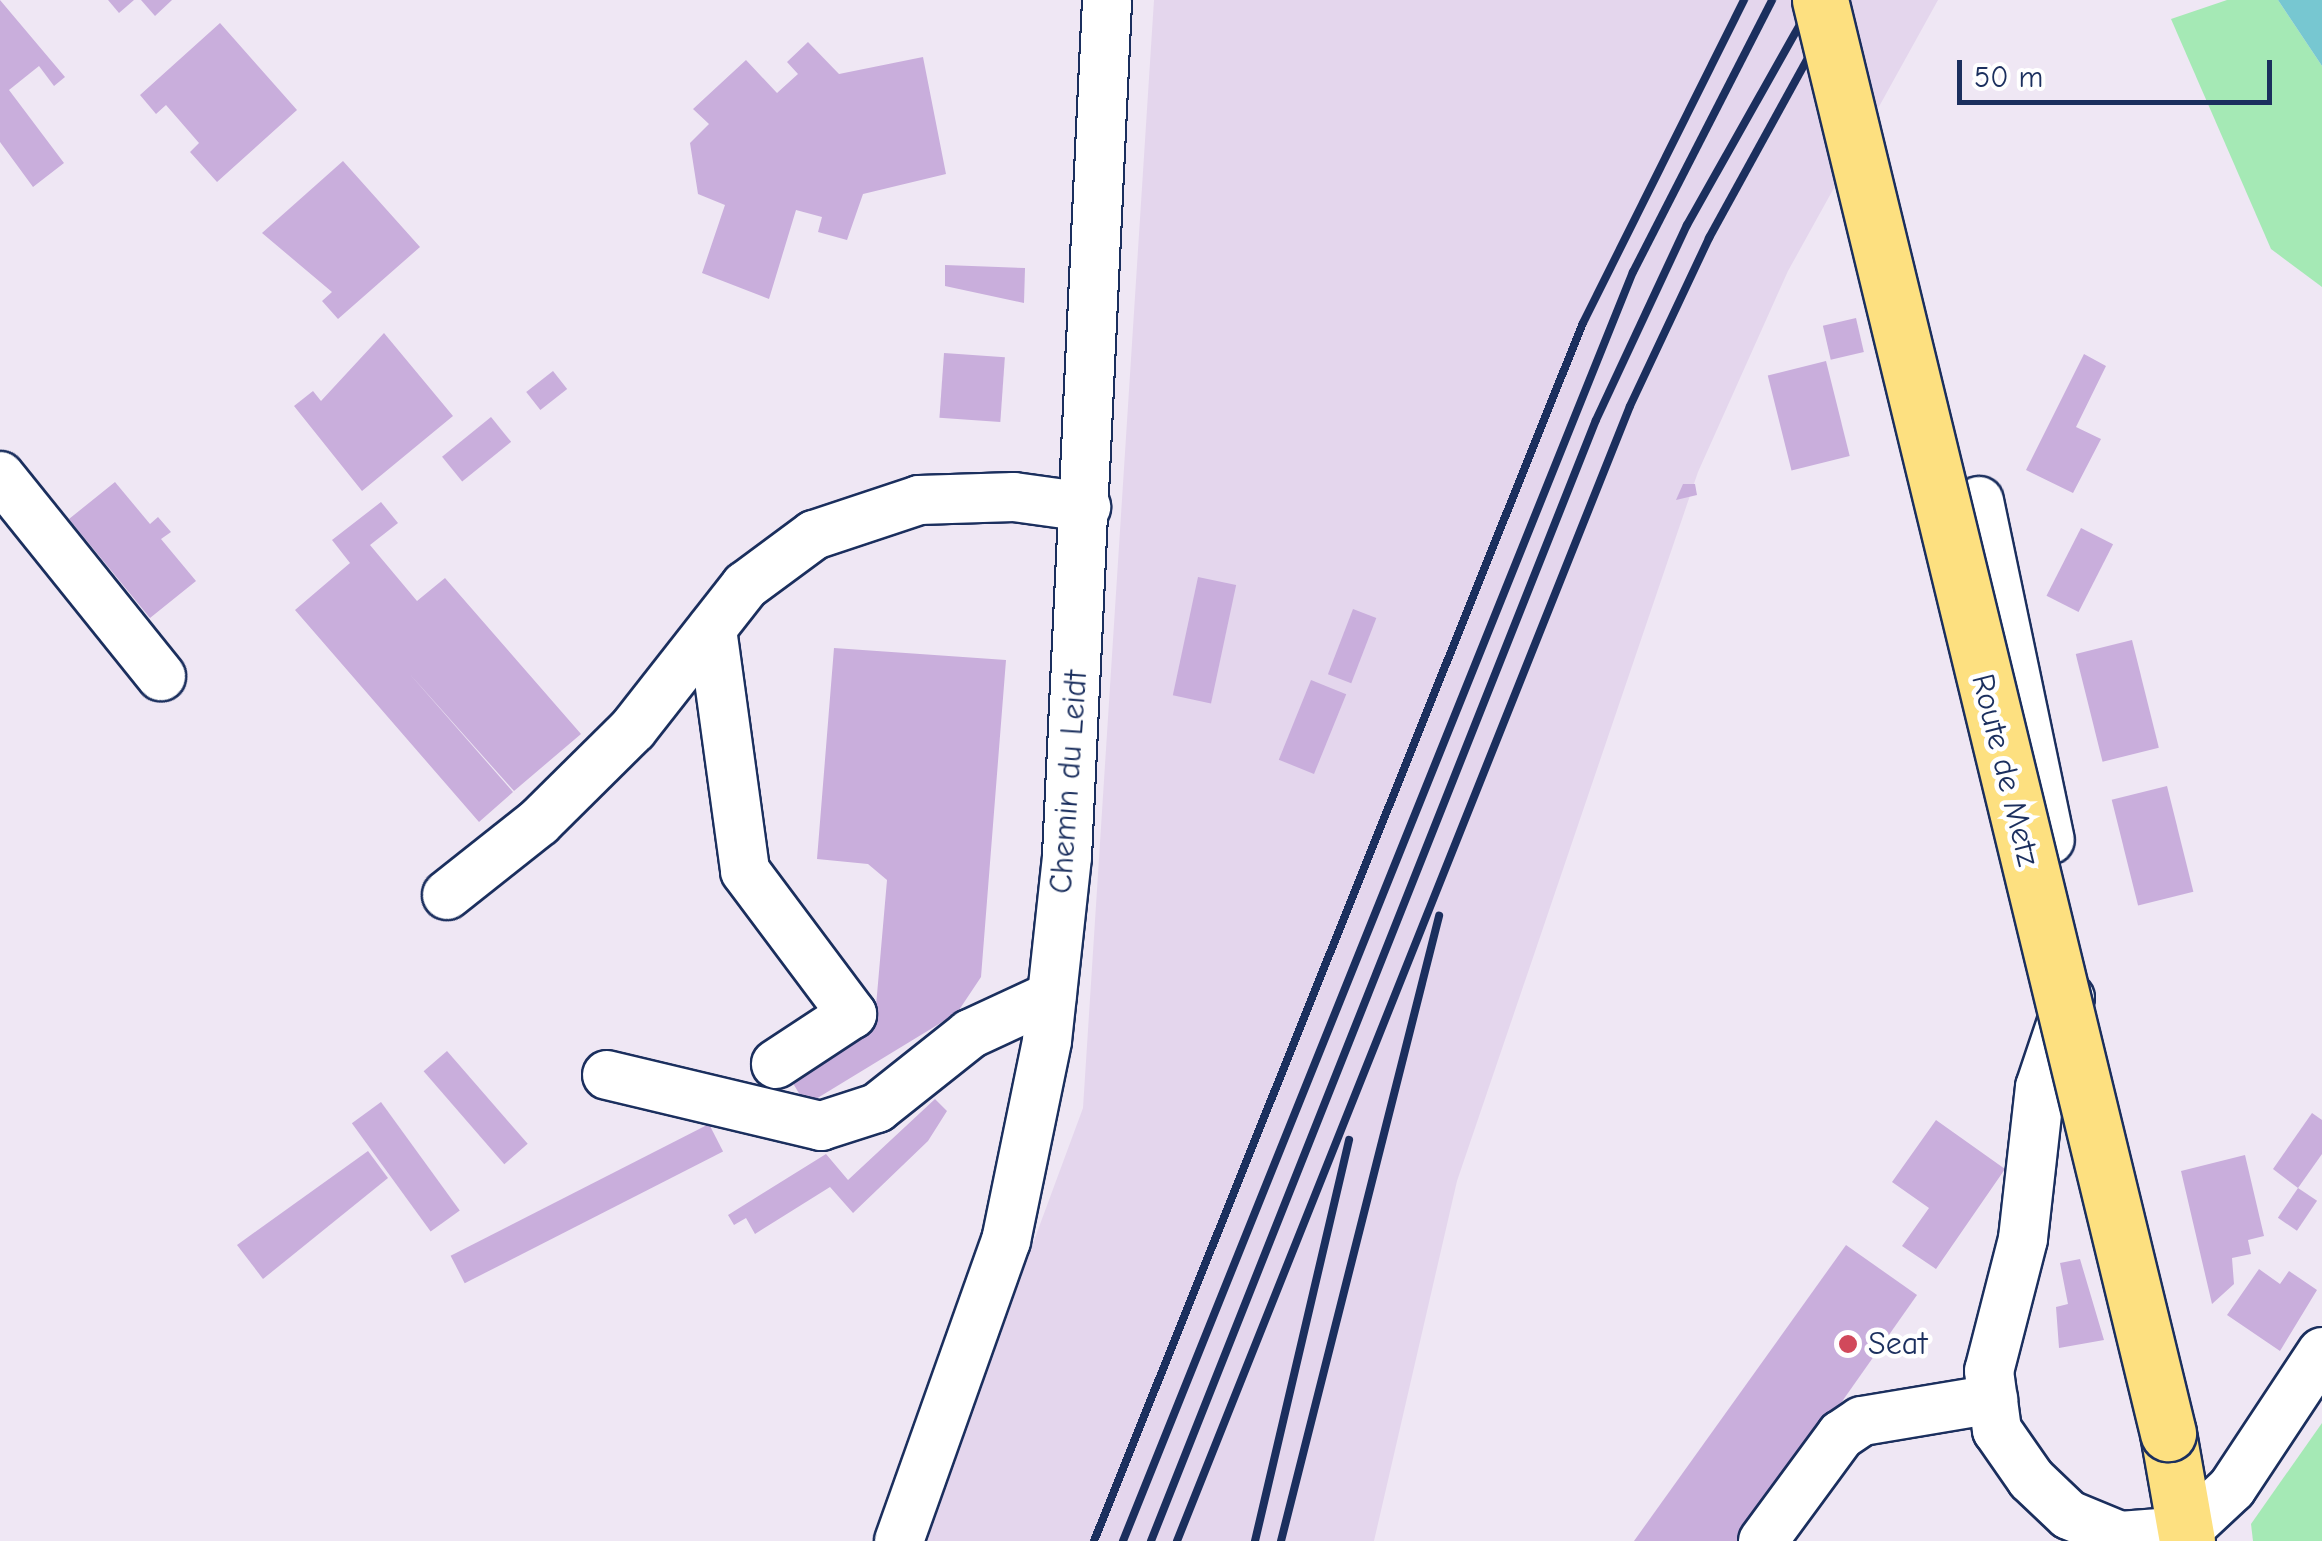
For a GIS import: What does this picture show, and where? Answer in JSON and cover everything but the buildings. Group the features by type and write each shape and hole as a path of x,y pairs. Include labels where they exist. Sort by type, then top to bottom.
{"main road":[{"name":"Route de Metz","path":"1820,0 2168,1433 2186,1536"}],"street":[{"name":"Chemin du Leidt","path":"899,1541 1006,1241 1052,996 1086,507 1107,0"},
{"path":"0,476 162,676"},
{"path":"448,895 633,730 745,586 814,535 919,500 1014,497 1086,507"},
{"path":"1979,501 2078,974 2040,1086 2023,1238 1989,1371 1997,1430 2069,1514 2120,1536 2186,1536 2232,1488 2322,1352"},
{"path":"712,629 745,871 852,1014 776,1064"},
{"path":"607,1076 794,1126 845,1122 877,1108 970,1034 1052,996"},
{"path":"1763,1541 1851,1428 1993,1399"}],"shaded area":[{"path":"1154,0 1938,0 1788,271 1698,472 1457,1181 1374,1541 923,1541 1083,1108"}],"green space":[{"path":"2227,0 2278,0 2322,66 2322,287 2271,249 2171,19"},
{"path":"2322,1423 2322,1541 2253,1541 2251,1524"}],"water":[{"path":"2278,0 2322,0 2322,66"}],"railway":[{"path":"1094,1541 1583,323 1744,0"},
{"path":"1123,1541 1633,272 1772,0"},
{"path":"1151,1541 1596,420 1687,225 1814,0"},
{"path":"1177,1541 1630,406 1709,238 1840,0"},
{"path":"1281,1541 1439,916"},
{"path":"1255,1541 1349,1140"}],"place":[{"name":"Seat","path":"1848,1344"}]}
